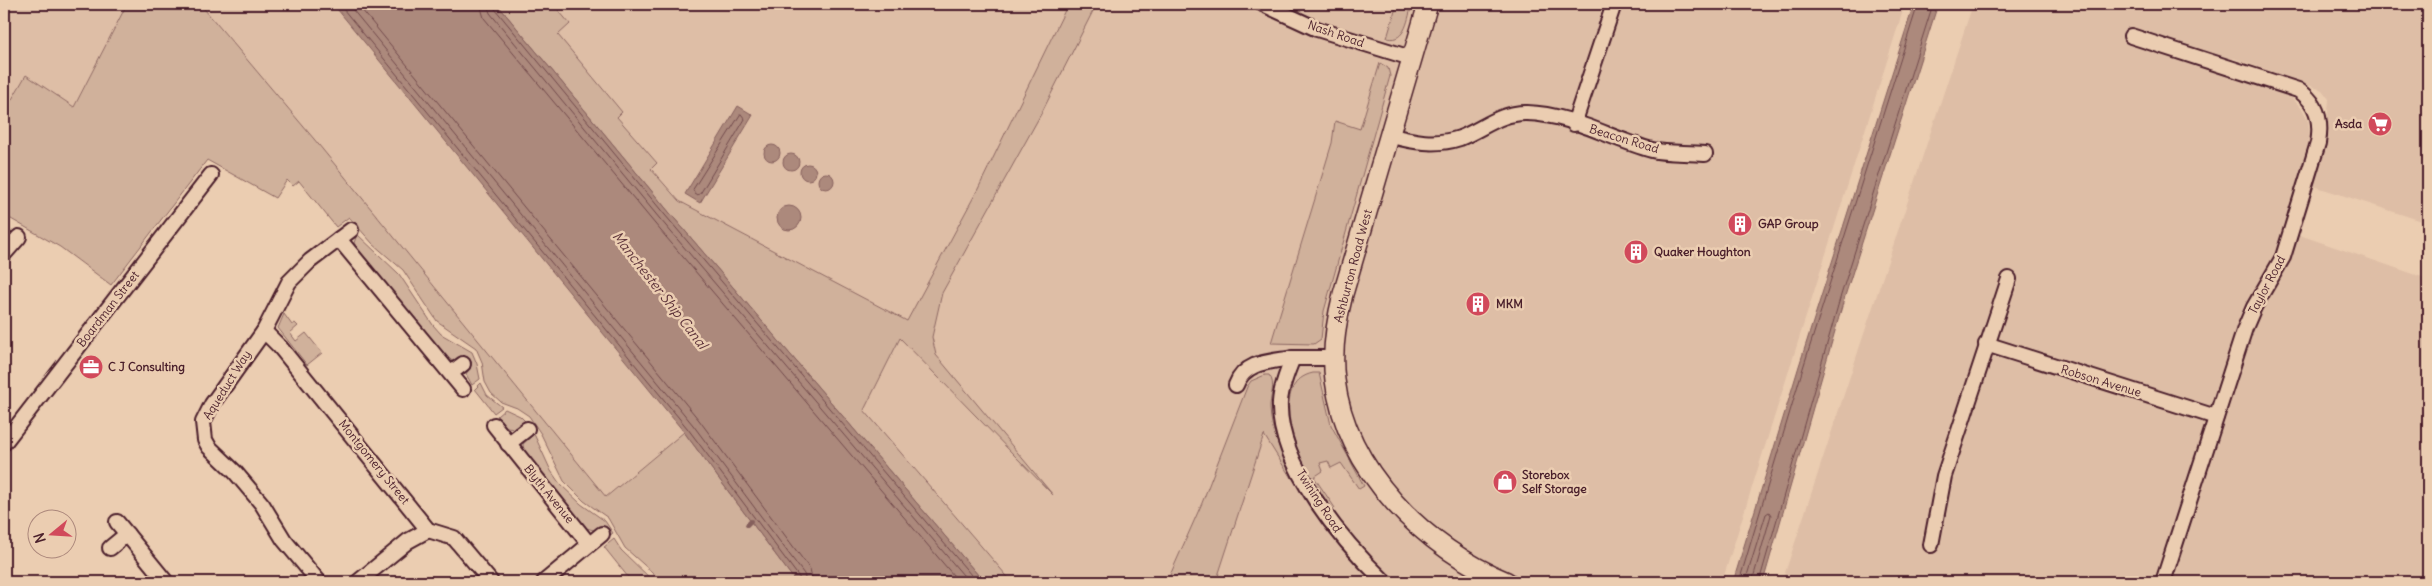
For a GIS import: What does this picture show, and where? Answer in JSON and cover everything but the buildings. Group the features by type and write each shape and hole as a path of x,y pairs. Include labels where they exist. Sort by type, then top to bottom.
{"main road":[{"name":"Ashburton Road West","path":"1428,4 1343,294 1336,328 1333,358 1335,381 1347,425 1368,466 1409,518 1444,546 1481,570 1507,582"}],"street":[{"name":"Nash Road","path":"1263,4 1317,28 1411,58"},
{"name":"Beacon Road","path":"1574,124 1614,4"},
{"name":"Taylor Road","path":"2131,36 2290,86 2304,94 2316,109 2320,135 2283,257 2254,307 2245,328 2163,582"},
{"name":"Beacon Road","path":"1389,135 1424,143 1447,141 1460,138 1499,118 1525,113 1538,114 1574,124 1654,150 1705,154"},
{"name":"Boardman Street","path":"4,444 211,175"},
{"name":"Aqueduct Way","path":"319,582 284,540 262,504 204,440 203,422 206,413 264,331 289,282 310,261 351,230"},
{"path":"4,254 19,237"},
{"path":"339,239 463,389"},
{"path":"1931,545 1944,476 2009,279"},
{"name":"Montgomery Street","path":"264,331 286,354 428,530"},
{"name":"Robson Avenue","path":"1986,344 2216,417"},
{"path":"1236,385 1240,375 1255,365 1292,358 1333,358"},
{"name":"Twining Road","path":"1292,358 1280,402 1283,425 1291,452 1304,480 1327,516 1342,536 1385,582"},
{"path":"451,374 463,364"},
{"name":"Blyth Avenue","path":"494,425 589,544"},
{"path":"508,444 527,429"},
{"path":"117,522 166,582"},
{"path":"358,582 408,541 428,530 454,538 491,582"},
{"path":"110,548 127,534"},
{"path":"544,582 602,534"}],"shaded area":[{"path":"4,4 127,4 74,107 26,75 4,113"},
{"path":"127,4 200,4 314,139 606,497 684,432 796,582 660,582 652,572 625,548 608,518 584,501 564,481 541,434 529,416 517,408 501,402 491,393 485,382 482,362 476,348 437,321 403,270 373,244 349,217 336,227 299,181 293,186 287,180 275,198 207,160 111,285 60,247 4,215 4,113 26,75 74,107"},
{"path":"200,4 333,4 684,432 606,497 314,139"},
{"path":"497,4 553,4 570,24 558,35 622,112 617,117 657,163 651,169 679,201 907,321 978,189 1068,4 1095,4 1041,114 942,293 932,337 936,355 1053,495 900,338 864,410 1012,582 984,582 669,212"},
{"path":"553,4 1905,4 1722,582 1012,582 864,410 907,321 679,201 651,169 657,163 617,117 622,112 557,35"},
{"path":"1397,4 1412,4 1402,33 1393,39 1387,38"},
{"path":"1973,4 2428,4 2428,223 2311,185 2326,139 2329,99 2322,90 2233,58 2227,74 2281,92 2293,99 2303,110 2308,121 2310,134 2308,146 2282,229 2428,279 2428,582 1782,582"},
{"path":"1380,63 1388,68 1390,76 1324,311 1321,339 1314,344 1271,343 1332,143 1335,121 1360,129"},
{"path":"357,234 399,274 441,334 472,352 480,379 472,385 466,374 470,368 461,356 453,361 447,358 360,252 354,243"},
{"path":"284,314 292,325 295,323 298,326 290,333 296,341 306,333 322,353 307,365 278,328"},
{"path":"1313,373 1319,373 1331,425 1364,486 1359,489 1341,463 1331,468 1328,461 1320,463 1323,471 1314,477 1335,508 1331,510 1300,456 1291,429 1289,414 1289,400 1293,388 1300,379"},
{"path":"1269,375 1273,387 1270,409 1275,435 1293,477 1291,478 1264,435 1216,582 1167,582 1202,503 1247,387 1251,381"},
{"path":"481,383 487,395 502,407 494,413 475,389"},
{"path":"505,409 520,416 525,421 515,428 507,427 497,416"},
{"path":"534,434 551,471 560,484 581,504 605,521 613,533 609,536 601,527 594,530 586,528 524,453 523,444"},
{"path":"614,539 621,550 654,582 632,582 604,547"}],"water":[{"name":"Manchester Ship Canal","path":"333,4 497,4 669,212 984,582 796,582 684,432"},
{"path":"1914,4 1938,4 1845,296 1763,582 1733,582 1799,366"},
{"path":"738,106 753,115 700,203 685,194"},
{"path":"769,145 775,145 780,150 778,159 769,161 764,156 764,150"},
{"path":"788,154 794,154 799,159 797,168 788,170 783,165 783,159"},
{"path":"805,164 811,164 816,169 814,178 805,180 800,175 800,169"},
{"path":"823,173 829,173 834,178 832,187 823,189 818,184 818,178"},
{"path":"789,206 797,210 801,218 797,226 789,230 781,226 777,218 781,210"}],"waterway":[{"path":"747,525 751,521"}],"place":[{"name":"Asda","path":"2380,124"},
{"name":"GAP Group","path":"1740,224"},
{"name":"Quaker Houghton","path":"1636,252"},
{"name":"MKM","path":"1478,304"},
{"name":"C J Consulting","path":"91,367"},
{"name":"Storebox Self Storage","path":"1505,482"}]}
